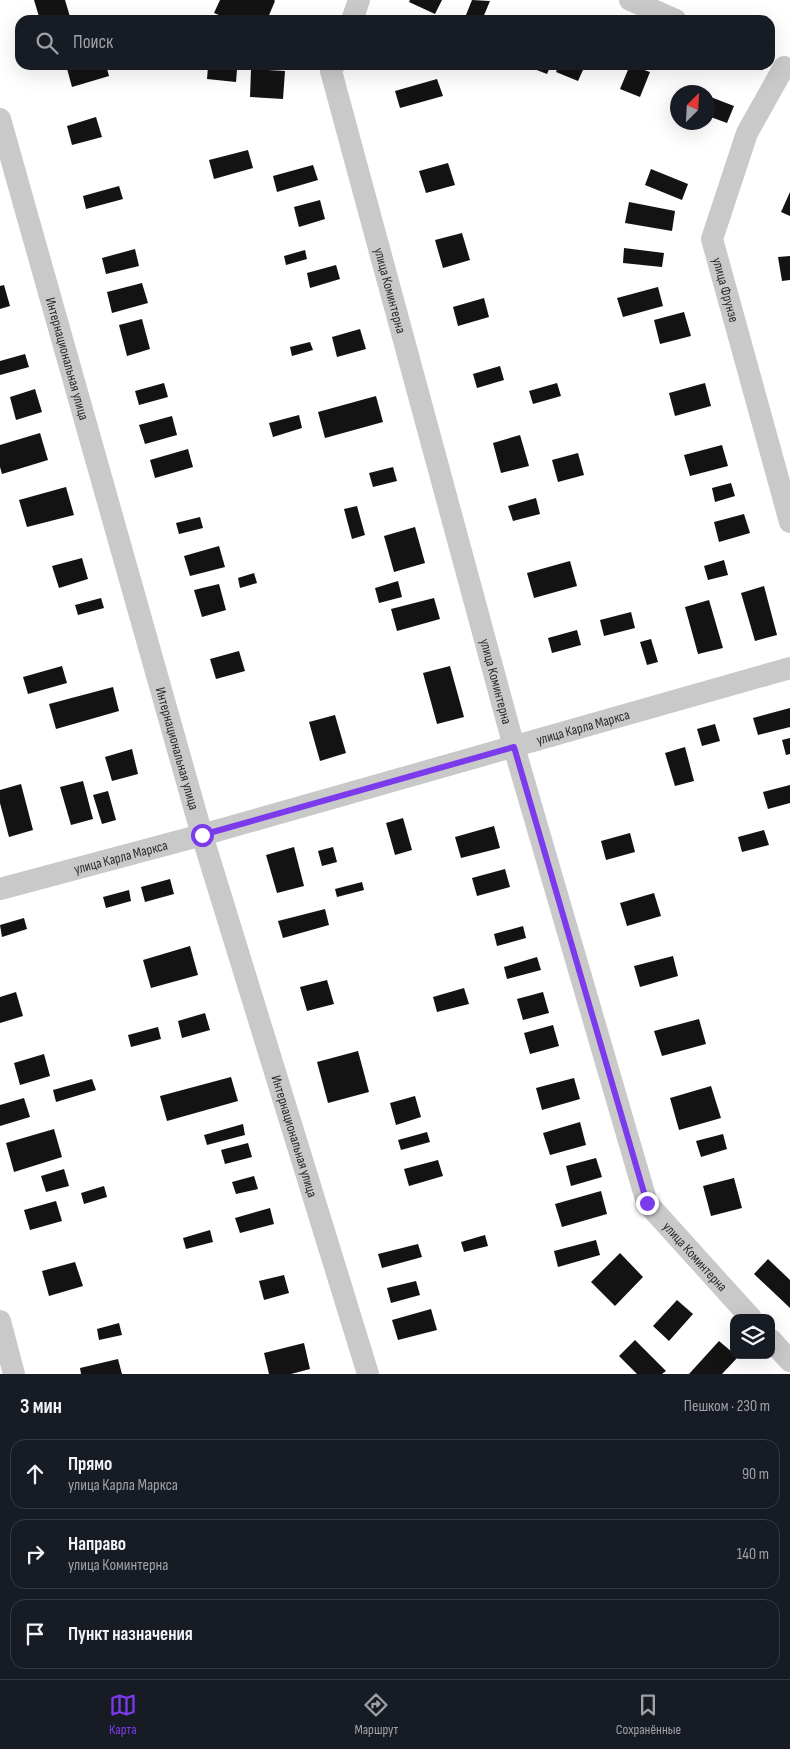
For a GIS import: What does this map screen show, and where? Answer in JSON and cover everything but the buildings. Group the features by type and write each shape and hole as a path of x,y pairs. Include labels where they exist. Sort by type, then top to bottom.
{"street":[{"path":"354,15 360,0"},
{"path":"630,0 664,15"},
{"name":"улица Фрунзе","path":"781,66 747,133 712,240 790,522"},
{"name":"улица Коминтерна","path":"332,70 514,747 647,1203 747,1314"},
{"name":"Интернациональная улица","path":"0,119 202,835 368,1374"},
{"name":"улица Карла Маркса","path":"0,889 202,835 790,668"},
{"path":"0,1321 14,1374"},
{"path":"775,1344 790,1361"}],"route":[{"path":"202,835 514,747 647,1203"}]}
